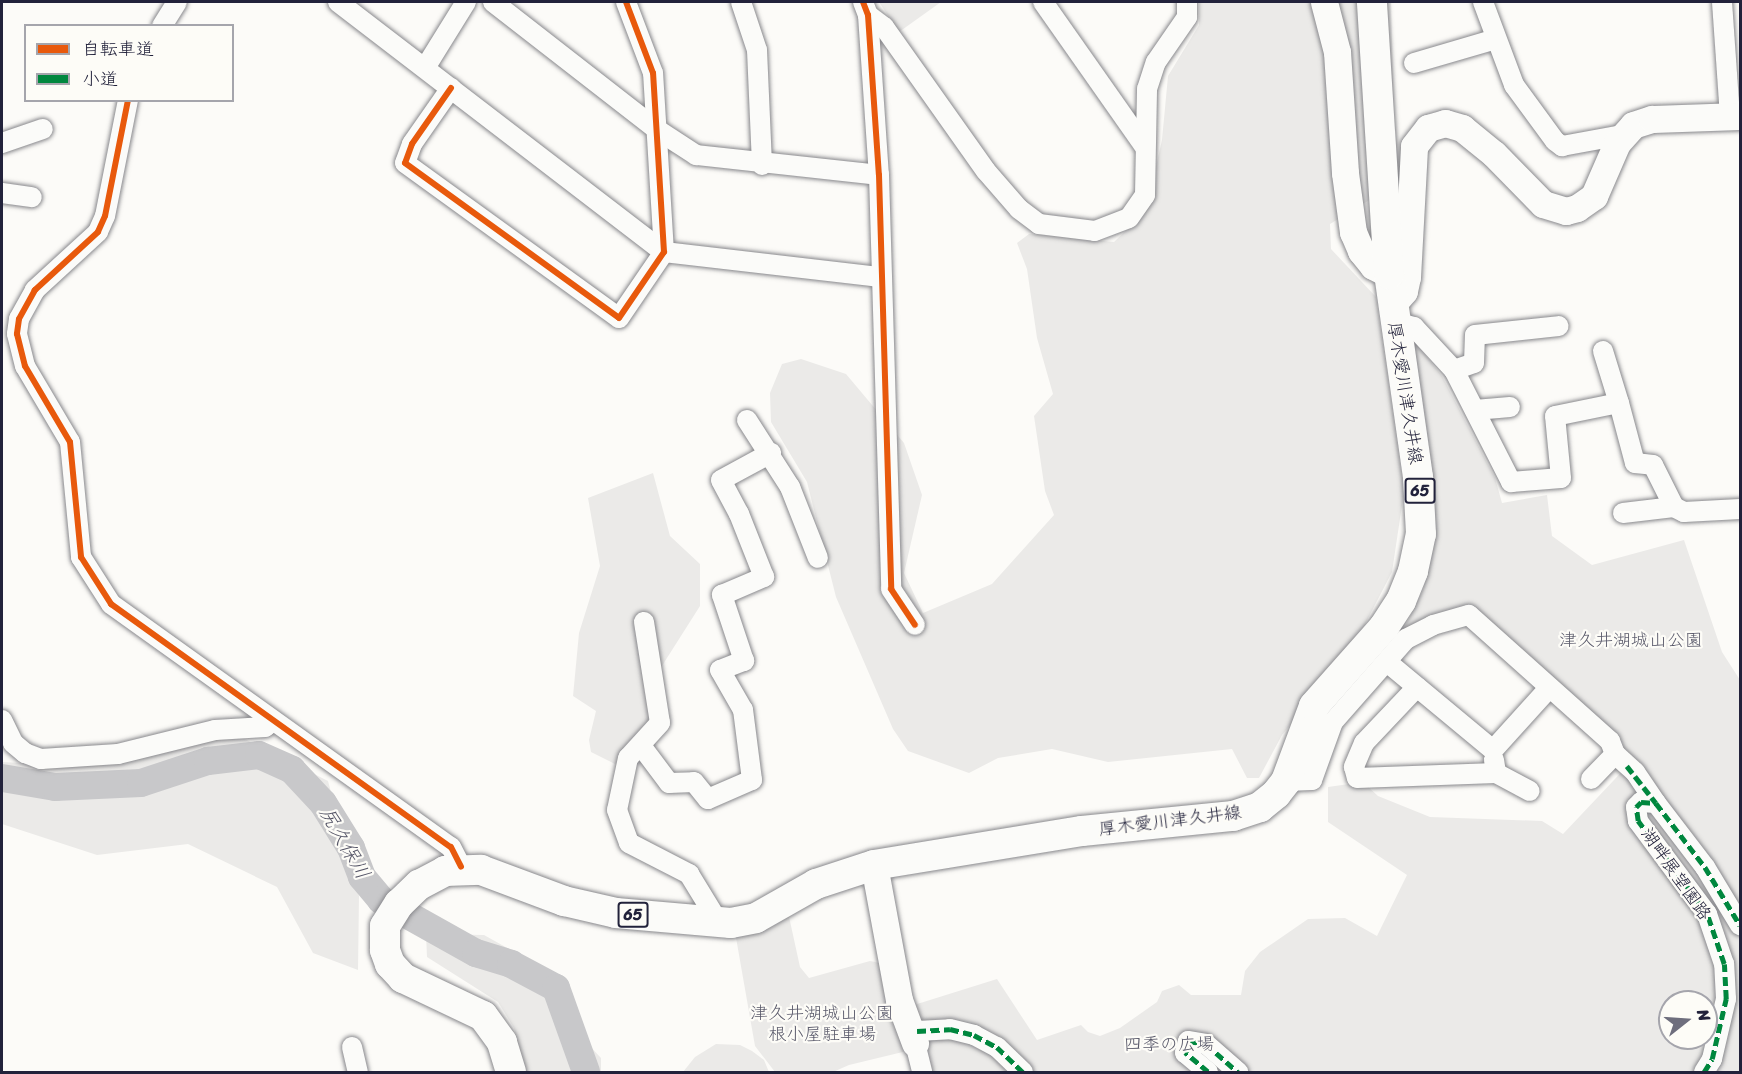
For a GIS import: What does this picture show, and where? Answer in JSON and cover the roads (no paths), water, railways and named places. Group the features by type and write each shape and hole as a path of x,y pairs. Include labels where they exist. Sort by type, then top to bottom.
{"main road":[{"name":"厚木愛川津久井線","path":"461,867 488,872 589,907 663,920 719,923 756,918 816,884 874,865 1082,831 1240,814 1266,802 1286,781 1314,706 1394,614 1408,587 1418,554 1420,495 1389,274 1372,2"},
{"path":"461,867 425,880 394,911 384,942 394,969 410,982 466,1004 483,1016 505,1048 511,1072"}],"street":[{"path":"163,24 177,2"},
{"path":"339,2 664,252 879,277"},
{"path":"425,68 466,2"},
{"path":"493,2 657,129 696,155 762,165 879,175"},
{"path":"451,88 412,144 405,163 424,181 619,318 664,252 653,73 626,2"},
{"path":"741,2 757,50 762,165"},
{"path":"1043,2 1145,147"},
{"path":"866,8 884,27 986,171 1039,224 1095,231 1129,218 1145,195 1147,89 1156,62 1187,17 1187,2"},
{"path":"1324,2 1337,52 1345,173 1353,232 1360,251 1372,266 1389,274"},
{"path":"1483,2 1514,85 1555,141 1562,146 1622,135"},
{"path":"1619,403 1555,416 1561,478 1511,482 1454,370 1414,327 1393,314 1406,282 1412,159 1416,141 1423,131 1439,124 1457,125 1486,146 1543,204 1566,211 1583,205 1596,193 1622,135 1633,125 1652,119 1735,117 1722,2"},
{"path":"866,8 879,175 879,277 891,590 915,625"},
{"path":"1414,63 1496,39"},
{"path":"128,102 105,216 98,232 25,304 19,319 20,349 25,366 70,442 77,536 81,557 97,586 111,604 451,846 461,867"},
{"path":"2,142 43,129"},
{"path":"2,193 32,197"},
{"path":"1454,370 1474,363 1475,335 1559,326"},
{"path":"1603,351 1635,463 1653,465 1674,507"},
{"path":"1475,410 1510,407"},
{"path":"747,420 771,453 790,487 818,558"},
{"path":"642,747 669,783 694,782 708,799 752,780 743,710 720,670 744,661 722,595 764,577 739,514 721,480 771,453"},
{"path":"1623,513 1674,507 1684,512 1740,509"},
{"path":"1286,781 1312,780 1333,722 1406,639 1420,630 1469,615 1610,741 1621,760 1654,800"},
{"path":"644,621 660,723 642,747 628,758 617,810 623,832 629,843 689,874 719,923"},
{"path":"1387,662 1493,750 1496,773"},
{"path":"1417,687 1364,743 1354,767 1357,778 1496,773 1530,791"},
{"path":"1493,750 1549,688"},
{"path":"2,720 13,743 25,753 42,759 118,754 215,729 265,727 273,721"},
{"path":"1591,779 1621,760"},
{"name":"湖畔展望園路","path":"1704,1072 1712,1059 1726,999 1724,964 1707,914 1638,821 1636,807 1647,800 1654,800 1706,867 1740,926"},
{"path":"874,865 890,959 914,1035 922,1072"},
{"path":"914,1035 950,1029 974,1035 997,1047 1023,1072"},
{"path":"1208,1072 1185,1053 1188,1041 1206,1044 1238,1072"},
{"path":"352,1047 358,1072"}],"waterway":[{"name":"尻久保川","path":"2,778 55,787 141,783 208,761 259,755 292,770 323,803 351,848 362,877 381,900 476,953 511,964 556,988 586,1072"}],"park label":[{"name":"津久井湖城山公園","path":"1631,640"},
{"name":"津久井湖城山公園 根小屋駐車場","path":"822,1024"},
{"name":"四季の広場","path":"1169,1044"}]}
